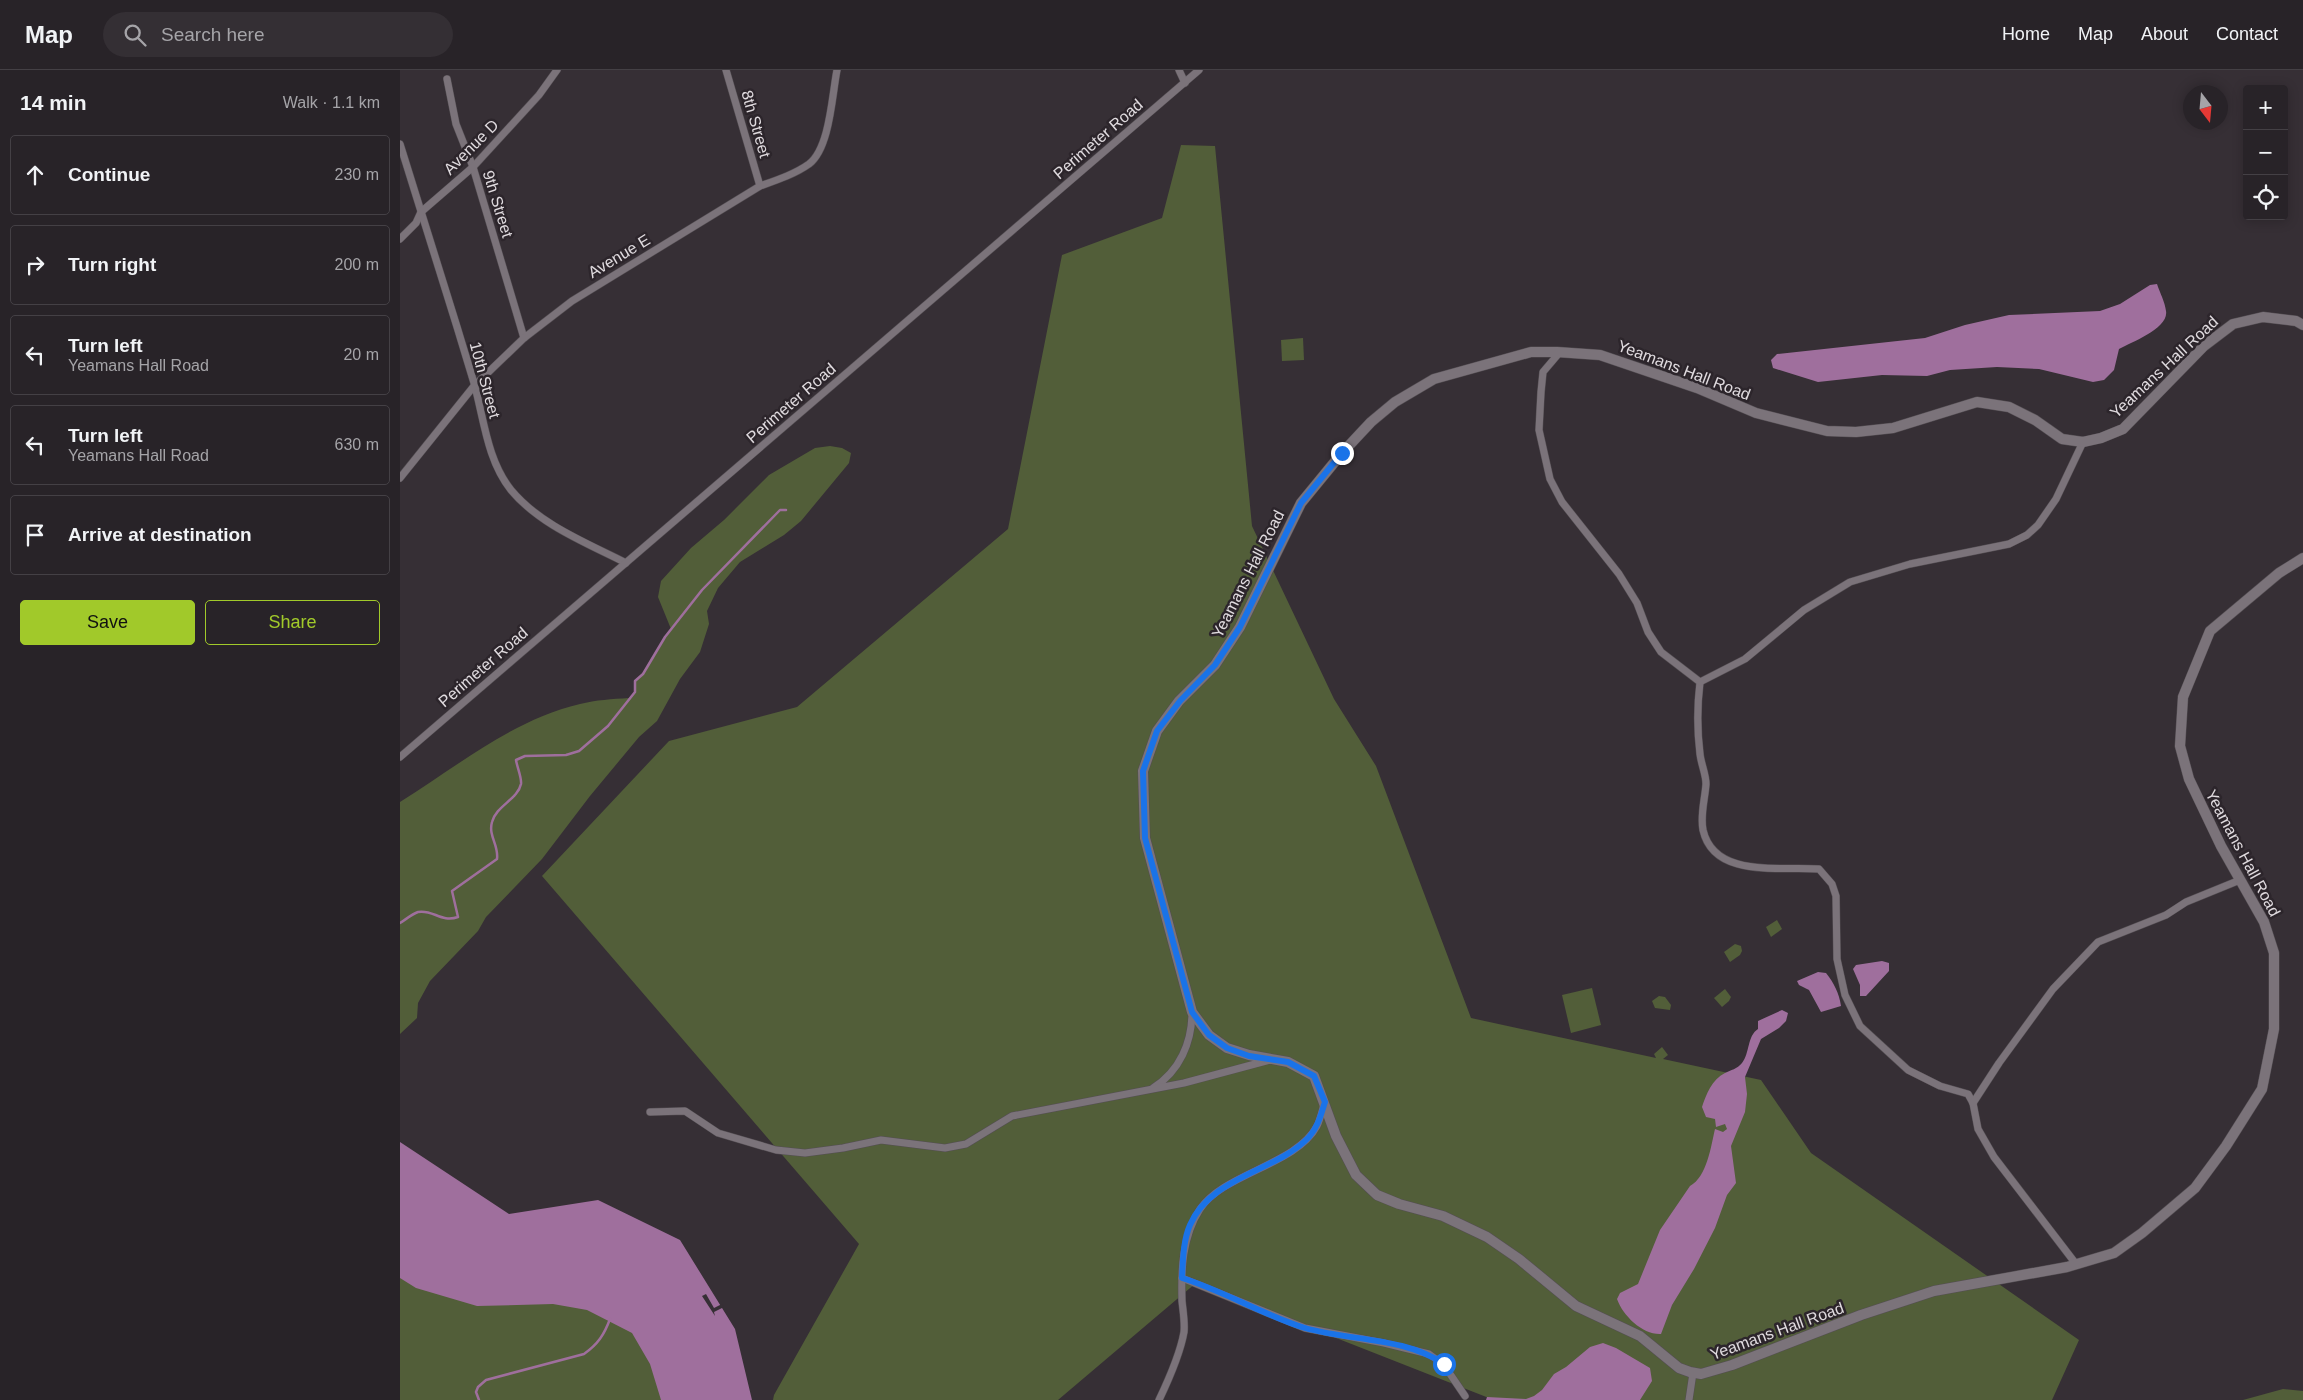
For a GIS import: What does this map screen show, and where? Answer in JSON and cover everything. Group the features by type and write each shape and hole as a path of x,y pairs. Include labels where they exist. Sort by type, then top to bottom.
{"street":[{"name":"Avenue D","path":"400,239 416,223 421,212 473,167 539,94 557,70"},
{"name":"8th Street","path":"726,70 760,186"},
{"name":"Avenue E","path":"400,478 474,386 524,338 572,301 760,186 791,174 810,163 823,147 837,70"},
{"path":"1179,70 1185,83"},
{"name":"Perimeter Road","path":"400,757 1199,70"},
{"name":"9th Street","path":"447,79 456,124 473,167 524,338"},
{"name":"10th Street","path":"400,144 474,386 486,437 498,469 510,488 548,522 626,563"},
{"name":"Yeamans Hall Road","path":"2303,325 2296,321 2263,317 2233,324 2204,346 2123,429 2101,438 2083,442 2062,439 2035,420 2008,407 1977,402 1893,428 1856,432 1828,430 1756,413 1697,388 1600,355 1560,352 1531,352 1434,380 1395,402 1371,422 1342,453 1301,503 1240,627 1215,665 1180,701 1157,731 1143,771 1145,838 1192,1012 1209,1035 1227,1048 1249,1056 1288,1062 1314,1076 1336,1136 1356,1175 1377,1195 1399,1204 1443,1216 1487,1237 1519,1259 1576,1306 1640,1336 1680,1368 1693,1373 1701,1374 1732,1365 1905,1298 1934,1290 1983,1283 2076,1264 2114,1253 2142,1233 2195,1188 2226,1146 2262,1089 2274,1030 2274,953 2264,922 2202,810 2189,779 2180,746 2183,697 2210,632 2279,573 2303,558"},
{"path":"1560,352 1543,372 1541,392 1539,430 1550,479 1562,502 1619,574 1637,602 1648,632 1661,652 1700,682"},
{"path":"1700,682 1745,659 1804,610 1850,582 1910,564 2009,544 2027,535 2038,525 2056,500 2083,442"},
{"path":"1700,682 1696,717 1706,783 1703,829 1713,851 1723,859 1739,865 1819,869 1832,884 1836,896 1837,960 1845,995 1860,1026 1908,1070 1940,1086 1968,1094 1973,1103 1978,1129 1994,1157 2076,1264"},
{"path":"1973,1103 1999,1063 2053,989 2098,942 2166,915 2186,902 2240,880"},
{"path":"1148,1090 1157,1085 1180,1061 1190,1038 1192,1012"},
{"path":"650,1112 685,1111 718,1133 776,1150 805,1152 843,1148 881,1140 945,1148 966,1144 1012,1116 1148,1090 1272,1059"},
{"path":"1159,1400 1171,1375 1184,1331 1182,1278 1185,1245 1190,1224 1202,1207 1217,1192 1290,1151 1309,1137 1317,1126 1325,1102"},
{"path":"1182,1278 1305,1328 1384,1343 1429,1354 1444,1364 1465,1396"},
{"path":"1689,1400 1693,1373"}],"green space":[{"path":"1181,145 1215,146 1252,526 1334,699 1376,766 1471,1018 1656,1058 1654,1054 1662,1047 1668,1055 1663,1059 1761,1080 1811,1153 2079,1340 2052,1400 1494,1400 1196,1283 1058,1400 773,1400 774,1395 859,1244 542,876 669,741 797,707 1008,529 1062,255 1162,218"},
{"path":"1303,338 1304,360 1282,361 1281,340"},
{"path":"830,446 842,448 851,453 849,463 801,521 784,535 740,562 718,588 707,611 709,624 700,652 680,679 657,721 639,737 590,796 542,859 486,917 478,931 430,981 418,1003 417,1018 400,1034 400,802 486,746 531,721 555,711 580,704 629,698 635,692 635,681 643,674 671,629 658,597 661,581 691,548 724,520 769,475 815,448"},
{"path":"1777,920 1782,929 1771,937 1766,927"},
{"path":"1735,944 1741,946 1742,951 1740,955 1730,962 1724,952"},
{"path":"1592,988 1601,1025 1571,1033 1562,995"},
{"path":"1725,989 1731,997 1722,1007 1714,998"},
{"path":"1659,996 1665,997 1671,1005 1670,1010 1655,1008 1652,1001"},
{"path":"400,1247 599,1284 681,1400 400,1400"},
{"path":"2283,1389 2303,1391 2303,1400 2243,1400"}],"shaded area":[{"path":"2157,284 2166,311 2162,323 2149,334 2119,349 2114,370 2104,380 2093,382 2039,369 1997,367 1950,370 1927,376 1882,375 1818,382 1773,368 1771,360 1777,354 1925,338 1965,325 2009,315 2100,311 2120,304 2150,285"},
{"path":"1882,961 1889,963 1889,971 1866,996 1860,996 1860,985 1853,969 1856,965"},
{"path":"1818,972 1826,973 1837,992 1841,1006 1821,1012 1809,990 1799,985 1797,981"},
{"path":"1782,1010 1788,1013 1786,1021 1779,1028 1761,1039 1745,1077 1747,1094 1745,1112 1731,1146 1736,1183 1727,1195 1715,1228 1694,1269 1672,1305 1661,1334 1647,1331 1629,1318 1617,1299 1620,1293 1638,1284 1660,1230 1690,1186 1701,1176 1710,1152 1715,1129 1723,1132 1727,1129 1725,1124 1716,1127 1715,1119 1706,1117 1702,1107 1710,1088 1716,1079 1736,1068 1745,1059 1750,1040 1758,1029 1758,1021"},
{"path":"400,1142 509,1214 598,1200 680,1240 735,1329 752,1400 661,1400 650,1364 632,1333 587,1310 553,1304 477,1306 416,1288 400,1278"},
{"path":"1603,1343 1616,1348 1650,1368 1652,1381 1640,1400 1486,1400 1487,1397 1526,1399 1534,1396 1542,1390 1554,1374 1566,1367 1590,1347"}],"pier":[{"path":"706,1294 714,1308 722,1304 724,1307 714,1312 715,1316 702,1296"}],"waterway":[{"path":"400,923 418,912 428,912 447,918 458,917 452,891 497,859 497,849 491,827 494,816 516,794 521,784 516,760 525,756 566,755 579,751 608,726 635,692 635,681 643,674 665,637 702,590 780,510 786,510"},
{"path":"479,1400 476,1392 478,1387 486,1380 584,1354 600,1339 610,1319"}],"route":[{"path":"1342,453 1301,503 1240,627 1215,665 1180,701 1157,731 1143,771 1145,838 1192,1012 1209,1035 1227,1048 1249,1056 1288,1062 1314,1076 1325,1102 1317,1126 1309,1137 1290,1151 1217,1192 1202,1207 1190,1224 1185,1245 1182,1278 1305,1328 1384,1343 1429,1354 1444,1364"}]}
